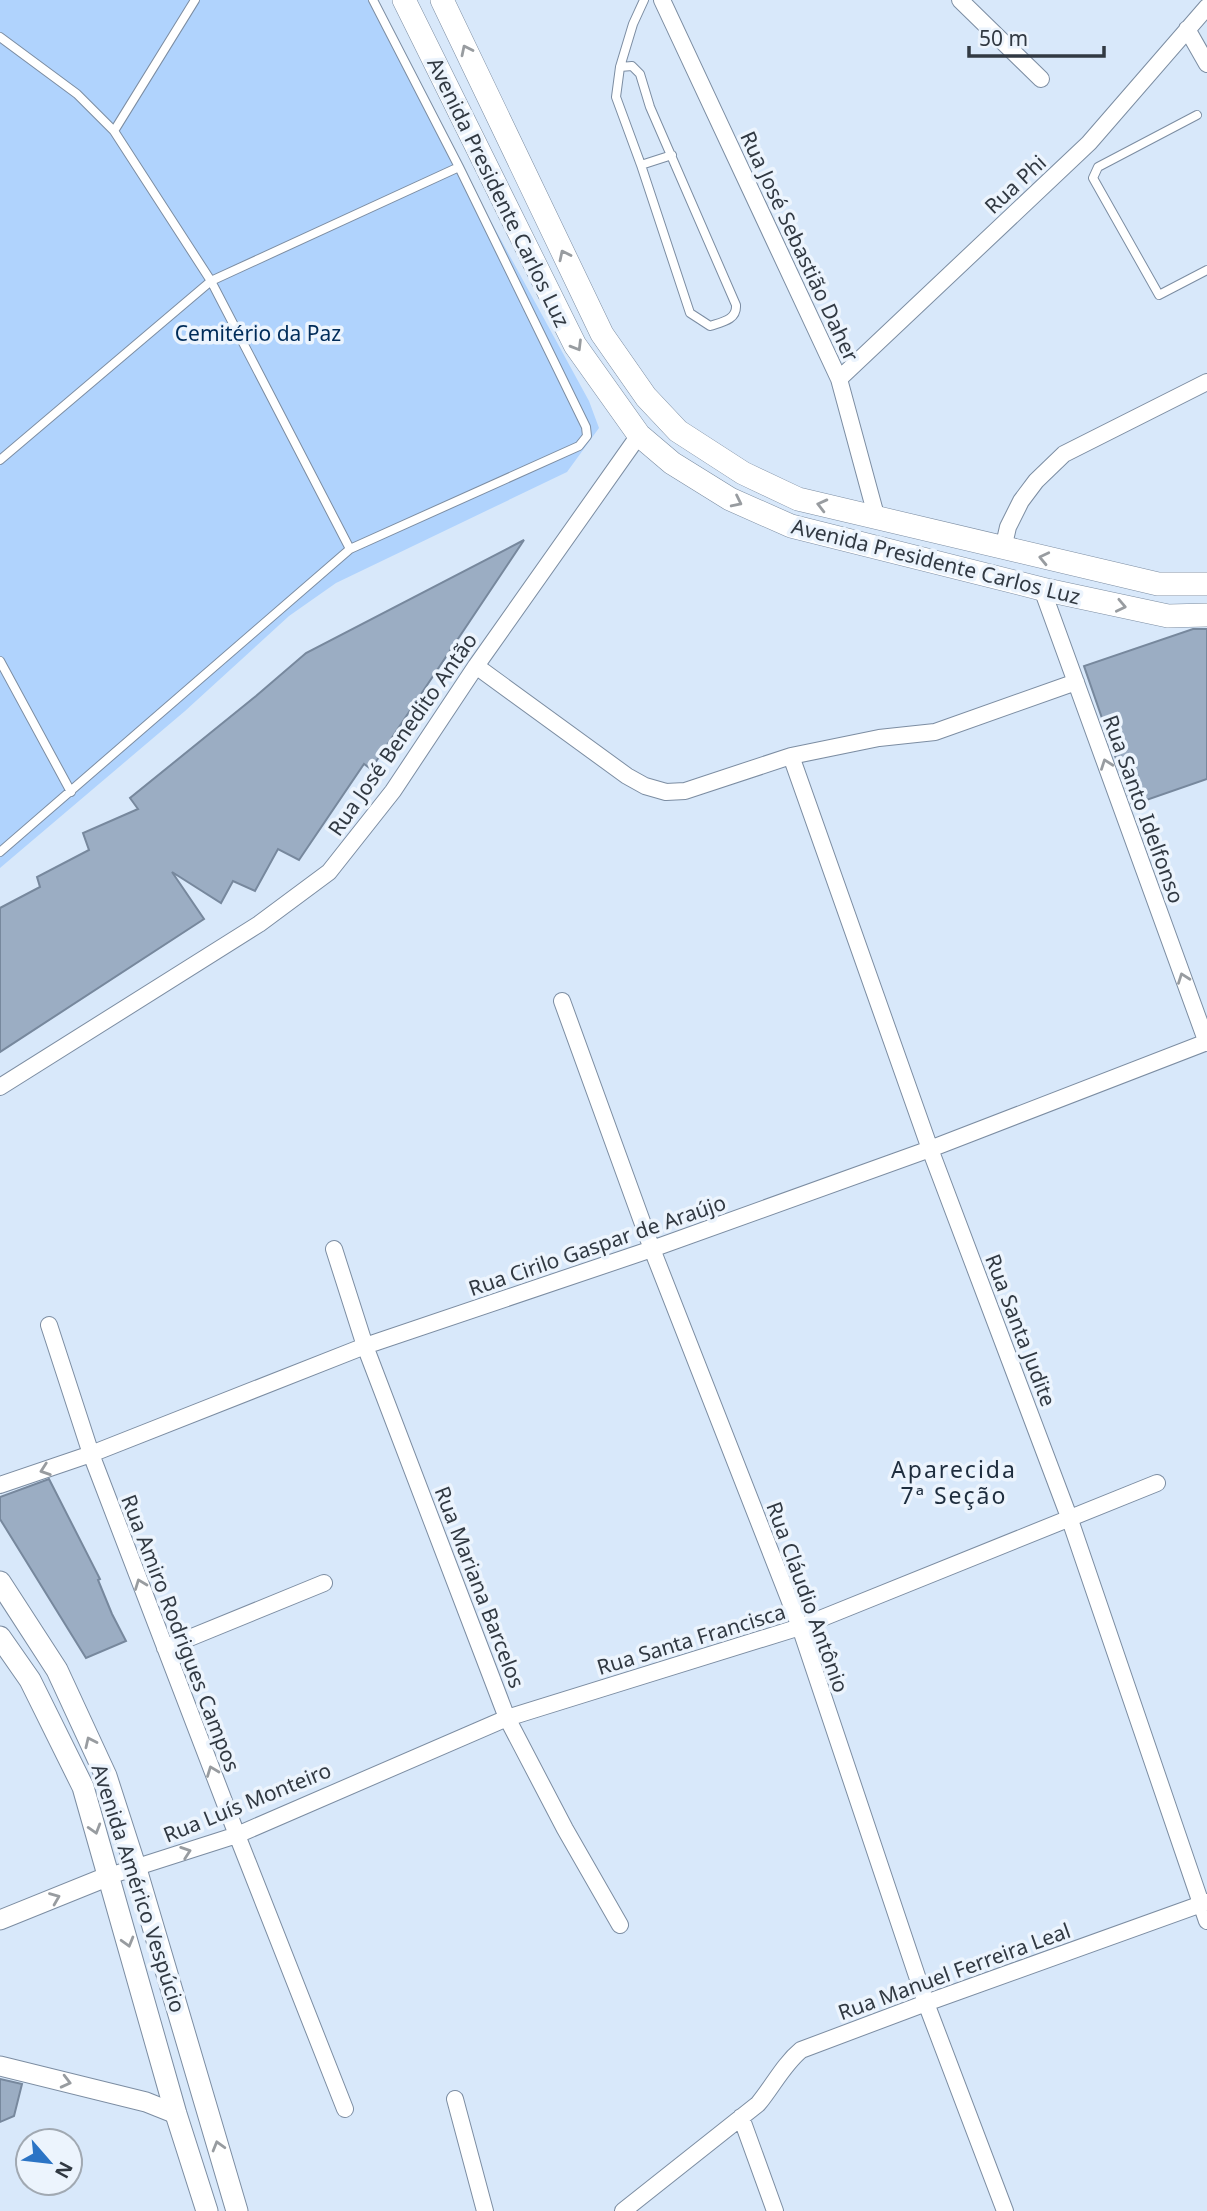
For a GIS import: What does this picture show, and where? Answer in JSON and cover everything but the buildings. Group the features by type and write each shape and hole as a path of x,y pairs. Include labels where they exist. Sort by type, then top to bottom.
{"main road":[{"name":"Avenida Presidente Carlos Luz","path":"404,0 575,345 639,435 672,463 730,499 791,526 1042,589 1168,616 1207,615"},
{"name":"Avenida Presidente Carlos Luz","path":"442,0 602,334 646,397 678,431 743,473 798,499 1158,584 1207,584"},
{"name":"Avenida Américo Vespúcio","path":"0,1582 57,1670 106,1776 237,2211"},
{"name":"Avenida Américo Vespúcio","path":"0,1637 30,1680 83,1787 176,2114 207,2211"}],"street":[{"name":"Rua José Sebastião Daher","path":"662,0 839,379 877,519"},
{"path":"960,0 1041,79"},
{"name":"Rua Phi","path":"839,379 1089,143 1207,7"},
{"path":"1187,29 1207,64"},
{"path":"1003,549 1008,527 1021,502 1036,481 1064,454 1207,383"},
{"name":"Rua José Benedito Antão","path":"0,1087 259,924 329,872 393,791 476,666 639,435"},
{"name":"Rua Santo Idelfonso","path":"1042,589 1207,1042"},
{"path":"476,666 627,776 645,786 666,792 685,791 791,757 879,738 935,732 1076,682"},
{"name":"Rua Santa Judite","path":"791,757 930,1149 1069,1517 1207,1921"},
{"name":"Rua Cláudio Antônio","path":"562,1001 652,1249 800,1627 926,2003 1005,2211"},
{"name":"Rua Cirilo Gaspar de Araújo","path":"0,1486 91,1454 365,1346 652,1249 930,1149 1207,1042"},
{"name":"Rua Mariana Barcelos","path":"334,1249 365,1346 507,1718 565,1829 620,1925"},
{"name":"Rua Amiro Rodrigues Campos","path":"49,1325 91,1454 345,2109"},
{"name":"Rua Santa Francisca","path":"507,1718 800,1627 1157,1483"},
{"path":"165,1648 324,1583"},
{"name":"Rua Luís Monteiro","path":"0,1920 110,1876 237,1835 507,1718"},
{"name":"Rua Manuel Ferreira Leal","path":"623,2211 758,2104 788,2061 801,2050 1203,1903"},
{"path":"0,2066 146,2102 176,2114"},
{"path":"455,2099 485,2211"},
{"path":"741,2118 775,2211"}],"lane":[{"path":"114,131 195,0"},
{"path":"0,852 350,548 579,446 587,436 586,427 459,167 373,0"},
{"path":"620,66 632,66 640,74 650,107 736,305 737,311 731,318 710,326 690,313 616,97 620,66 633,24 644,0"},
{"path":"0,37 77,94 114,131 211,281 350,548"},
{"path":"1197,115 1098,167 1093,178 1159,295 1207,270"},
{"path":"641,165 672,155"},
{"path":"0,460 211,281 459,167"},
{"path":"0,661 71,792"}],"green space":[{"name":"Cemitério da Paz","path":"0,0 370,0 589,401 599,428 567,472 336,583 289,616 185,711 0,868"}],"district":[{"name":"Aparecida 7ª Seção","path":"954,1482"}]}
